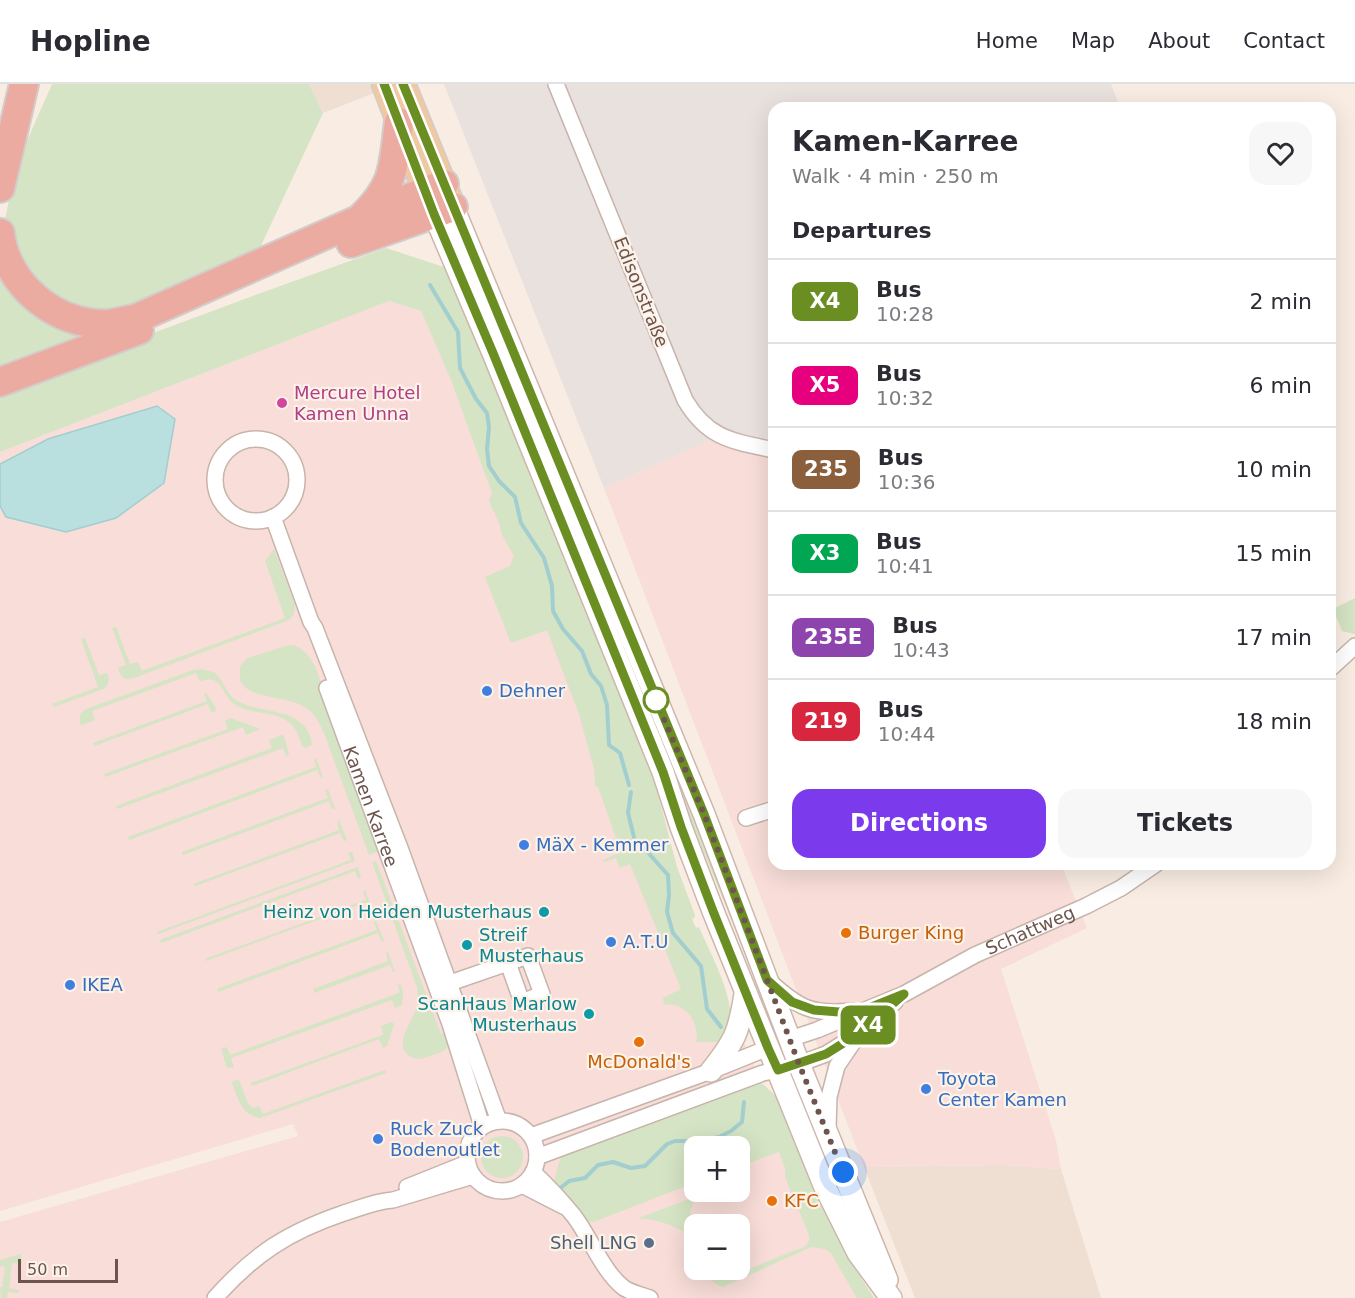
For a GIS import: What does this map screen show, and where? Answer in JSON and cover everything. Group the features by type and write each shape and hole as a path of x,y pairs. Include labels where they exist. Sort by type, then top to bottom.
{"highway":[{"path":"0,132 23,84"},
{"path":"0,188 23,84"},
{"path":"356,222 374,205 392,175 399,122"},
{"path":"0,233 7,263 25,289 43,306 74,319 107,324 135,319 356,222 439,199"},
{"path":"0,382 194,309 360,239 439,199"}],"main road":[{"path":"384,84 399,122 439,199 704,814 799,1064 884,1271 892,1298"},
{"path":"402,84 439,199 493,353 654,750 713,911 768,1048 824,1185 858,1252 892,1298"},
{"path":"711,1071 735,1037 741,1021 746,990"},
{"path":"768,1048 790,1039"},
{"name":"Schattweg","path":"778,1070 799,1064"}],"street":[{"name":"Edisonstraße","path":"556,84 690,409 696,418 713,432 733,441 768,449"},
{"path":"256,439 274,443 293,462 297,480 293,497 282,511 273,517 257,520 238,517 224,505 219,497 215,479 216,470 225,453 239,443 256,439"},
{"name":"Kamen Karree","path":"273,517 311,622 311,643 444,986 499,1120"},
{"path":"1336,663 1355,646"},
{"path":"746,818 768,811"},
{"name":"Schattweg","path":"790,1039 904,994 975,955 1086,906 1121,888 1147,870"},
{"path":"444,986 508,963"},
{"name":"Schattweg","path":"767,980 792,1002 814,1010 839,1012 864,1010"},
{"name":"Kamen Karree","path":"444,986 483,1126"},
{"name":"Schattweg","path":"799,1064 826,1054 858,1034 904,994"},
{"name":"Schattweg","path":"828,1134 829,1096 837,1066 858,1034"},
{"path":"531,1136 768,1048"},
{"path":"535,1164 763,1073 778,1070"},
{"path":"499,1120 517,1124 531,1136 536,1146 535,1164 522,1185 514,1190 492,1190 482,1185 470,1170 466,1156 468,1145 474,1134 483,1126 499,1120"},
{"path":"535,1164 556,1200 620,1284 633,1293 650,1298"},
{"path":"215,1298 232,1279 272,1245 321,1221 381,1201 391,1193 470,1170"},
{"path":"522,1185 556,1200"}],"shaded area":[{"path":"309,84 374,84 377,92 323,113"},
{"path":"444,84 1111,84 1118,102 768,102 768,437 740,448 710,440 604,488"},
{"path":"389,301 421,311 857,1298 0,1298 0,1222 298,1136 293,1124 0,1211 0,452"},
{"path":"768,437 768,870 1063,870 1087,928 1001,969 1056,1140 1061,1169 1002,1165 864,1167 604,488 710,440 740,448"},
{"path":"1002,1165 1061,1169 1101,1298 915,1298 864,1167"}],"green space":[{"path":"52,84 309,84 323,113 258,252 164,299 107,313 57,302 19,268 5,220 16,166"},
{"path":"386,248 447,268 652,771 677,867 695,915 692,919 696,928 699,927 727,993 731,1020 728,1031 719,1042 696,1042 696,1028 689,1015 678,1006 664,1005 663,998 681,989 630,864 620,868 616,858 604,862 603,860 621,852 598,787 595,786 594,769 579,714 547,630 511,643 485,577 510,566 514,556 501,533 500,525 489,501 492,493 451,380 421,311 389,301 0,452 0,393 38,376"},
{"path":"0,263 103,332 0,374"},
{"path":"274,549 295,605 294,614 289,620 134,678 125,679 120,674 118,668 126,665 112,628 116,627 130,664 138,662 142,671 285,618 265,561"},
{"path":"1355,598 1355,634 1342,631 1336,616 1336,608"},
{"path":"85,638 99,675 107,673 109,679 107,686 54,707 52,704 98,687 81,639"},
{"path":"289,645 301,649 315,666 382,850 369,855 324,733 314,715 301,705 253,692 240,681 240,666 248,658"},
{"path":"201,669 214,672 237,701 282,714 302,724 309,732 312,745 303,747 294,728 284,719 237,706 231,702 217,683 213,680 200,682 196,673 92,711 95,720 80,724 80,714 86,709"},
{"path":"206,692 217,710 211,713 208,704 94,746 93,743 207,701 204,693"},
{"path":"231,718 260,729 246,735 243,727 105,777 104,774 228,729 225,721"},
{"path":"284,736 289,755 286,756 283,748 117,809 116,806 272,748 269,740"},
{"path":"316,758 323,777 321,778 317,770 129,840 128,837 316,767 314,759"},
{"path":"680,779 773,1020 675,783"},
{"path":"328,789 335,809 332,809 329,801 183,855 182,852 328,798 325,790"},
{"path":"339,820 347,840 344,841 340,833 195,886 193,884 339,830 337,821"},
{"path":"348,852 352,852 355,861 158,934 157,932 351,860"},
{"path":"376,861 441,1034 449,1031 449,1046 440,1053 423,1058 413,1058 404,1049 404,1037 417,1006 417,987 372,862"},
{"path":"358,867 361,877 358,879 355,871 161,943 160,940"},
{"path":"365,890 372,910 366,902 206,961 205,959 366,900 363,891"},
{"path":"376,921 384,941 381,941 378,933 218,992 217,989 377,930 374,922"},
{"path":"388,952 395,972 390,965 314,993 313,989 388,961 386,953"},
{"path":"397,984 401,985 403,992 402,1005 395,1008 392,1000 231,1058 234,1067 227,1068 221,1049 227,1047 230,1055 396,994 400,992"},
{"path":"391,1022 394,1024 387,1046 383,1048 379,1039 252,1086 251,1083 383,1035 381,1026"},
{"path":"385,1070 386,1073 260,1118 244,1110 232,1083 239,1080 248,1104 254,1108 259,1106 263,1114"},
{"path":"763,1084 779,1099 847,1256 874,1298 857,1298 831,1253 825,1249 811,1247 750,1275 750,1269 805,1247 809,1241 809,1235 785,1177 785,1168 779,1152 750,1162 750,1136 684,1136 684,1187 593,1222 587,1221 575,1203 553,1185 562,1152 654,1123 753,1085"},
{"path":"502,1136 510,1137 517,1142 522,1149 522,1165 517,1172 510,1177 502,1178 494,1177 487,1172 482,1165 481,1157 482,1149 487,1142 494,1137"},
{"path":"684,1201 694,1202 691,1214 684,1214 684,1232 669,1224 639,1218"},
{"path":"21,1254 22,1264 12,1263 9,1288 19,1290 19,1293 8,1292 7,1298 1,1298 0,1287 2,1287 5,1267 0,1266 0,1260"},
{"path":"712,1280 738,1280 723,1287"}],"water":[{"path":"157,406 175,419 164,483 116,518 66,532 6,517 0,506 0,464 48,439"}],"waterway":[{"path":"430,285 458,332 460,368 476,399 487,413 489,466 499,481 515,497 521,523 544,558 552,586 553,611 563,629 582,651 591,674 601,686 607,705 609,745 620,753 629,785"},
{"path":"631,792 628,813 634,837"},
{"path":"644,848 668,875 667,912 673,933 701,966 707,1009 721,1027"},
{"path":"558,1190 569,1181 585,1178 598,1165 613,1162 631,1168 645,1166 667,1144 675,1141 697,1141 719,1137 742,1122 744,1102"}],"bus line":[{"name":"X4","path":"384,84 434,214 493,353 663,772 681,827 746,990 759,1029 778,1070 826,1054 858,1034 904,994 864,1010 839,1012 814,1010 792,1002 767,980 704,814 403,84"}],"place":[{"name":"Mercure Hotel Kamen Unna","path":"282,403"},
{"name":"Dehner","path":"487,691"},
{"name":"MäX - Kemmer","path":"524,845"},
{"name":"Heinz von Heiden Musterhaus","path":"544,912"},
{"name":"Burger King","path":"846,933"},
{"name":"A.T.U","path":"611,942"},
{"name":"Streif Musterhaus","path":"467,945"},
{"name":"IKEA","path":"70,985"},
{"name":"ScanHaus Marlow Musterhaus","path":"589,1014"},
{"name":"McDonald's","path":"639,1042"},
{"name":"Toyota Center Kamen","path":"926,1089"},
{"name":"Ruck Zuck Bodenoutlet","path":"378,1139"},
{"name":"KFC","path":"772,1201"},
{"name":"Shell LNG","path":"649,1243"}],"route":[{"path":"656,700 704,814 799,1064 843,1172"}]}
